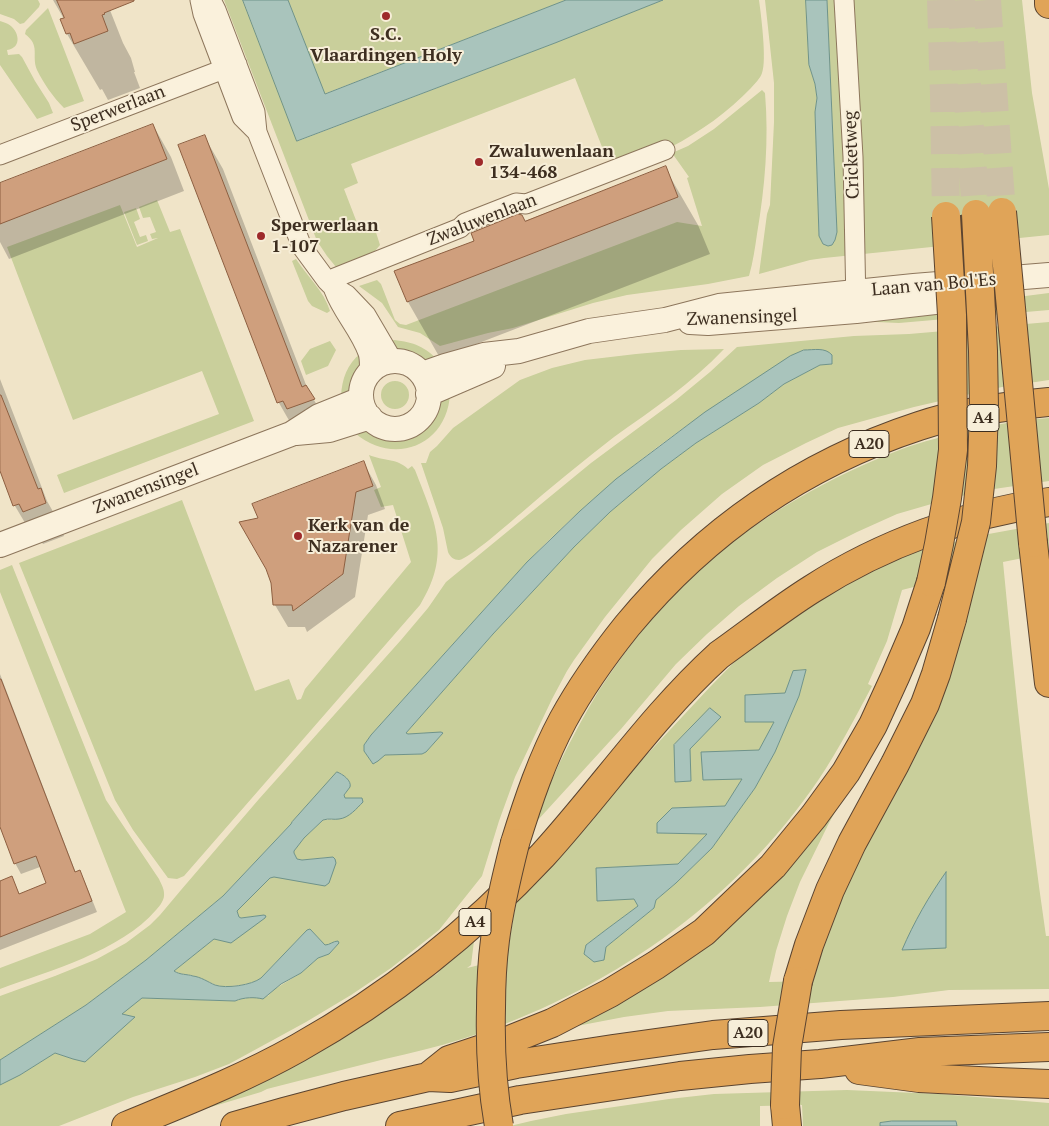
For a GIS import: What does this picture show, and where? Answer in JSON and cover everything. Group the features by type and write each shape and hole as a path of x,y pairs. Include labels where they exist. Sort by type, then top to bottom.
{"highway":[{"path":"1048,0 1049,4"},
{"name":"A4","path":"786,1116 787,1047 798,981 809,945 830,890 852,843 925,704 952,619 976,522 982,466 983,351 989,213 1033,543 1049,682"},
{"name":"A4","path":"428,1077 449,1060 552,1023 610,993 656,965 704,932 773,866 814,816 846,772 873,725 896,677 916,628 931,582 939,544 953,450 952,315 946,216"},
{"name":"A20","path":"499,1126 495,1105 490,1038 492,971 500,912 516,843 538,776 564,719 601,659 666,582 712,540 740,518 797,480 854,450 920,426 960,415 1049,402"},
{"name":"A4","path":"126,1126 244,1075 298,1048 356,1013 404,979 451,942 510,889 544,854 665,709 707,666 719,655 805,593 871,556 904,542 996,511 1049,502"},
{"name":"A20","path":"235,1126 336,1098 428,1077 450,1078 516,1064 613,1048 713,1035 841,1025 1049,1016"},
{"name":"A20","path":"400,1126 520,1100 670,1077 820,1064 920,1052 1049,1047"},
{"name":"A20","path":"820,1064 919,1078 1049,1084"}],"street":[{"path":"200,0 203,14 230,66"},
{"path":"211,0 216,10 242,117 257,132 302,247 330,284 338,302 365,346 370,372"},
{"name":"Cricketweg","path":"844,0 853,157 856,302"},
{"name":"Sperwerlaan","path":"0,155 230,66"},
{"name":"Zwaluwenlaan","path":"330,284 460,228 466,223 516,203 526,204 665,150"},
{"name":"Laan van Bol'Es","path":"856,302 914,286 1049,275"},
{"path":"330,284 348,295 366,315 393,361"},
{"name":"Laan van Bol'Es","path":"819,305 856,302 926,304 1049,288"},
{"name":"Zwanensingel","path":"425,384 445,366 484,356 519,351 589,330 665,320 708,323 819,305"},
{"path":"393,361 409,364 418,370 425,384 427,405 421,416 407,426 396,428 384,426 374,421 366,408 363,384 376,366 393,361"},
{"name":"Zwanensingel","path":"0,545 291,434 319,416 366,408"}],"green space":[{"path":"0,0 38,0 40,4 24,23 20,24 14,19 0,14"},
{"path":"224,0 243,0 298,141 663,0 759,0 763,37 763,67 759,79 733,105 703,128 671,147 666,140 621,158 613,158 608,155 604,152 575,78 351,164 358,183 344,189 359,228 373,223 380,245 371,254 336,267 317,241"},
{"path":"288,0 566,0 324,94"},
{"path":"765,0 806,0 809,65 817,98 815,112 819,235 823,244 828,246 832,245 837,232 827,0 1022,0 1032,93 1049,189 1049,235 824,258 759,274 767,214 770,205 774,122 774,83"},
{"path":"48,8 84,101 64,108 52,95 37,70 33,43 25,34 26,30"},
{"path":"0,21 12,27 18,38 15,46 7,50 8,55 19,54 22,57 53,113 37,119 0,65"},
{"path":"762,90 765,93 767,128 766,163 760,216 749,276 708,284 627,295 593,303 513,328 440,346 420,333 398,327 382,303 359,286 377,280 381,284 395,320 400,324 406,325 677,222 702,226 687,178 689,177 672,153 688,146 714,129"},
{"path":"157,200 170,232 180,229 254,421 64,493 57,475 219,414 202,371 73,420 7,247 120,205 137,247 158,238 152,239 150,234 156,232 150,217 143,218 139,207"},
{"path":"136,208 140,219 134,222 140,237 146,235 148,241 137,245 124,212"},
{"path":"296,259 324,297 330,311 327,313 312,306 308,301 292,261"},
{"path":"1049,293 1049,310 899,323 855,321 892,313"},
{"path":"1049,322 1049,380 966,395 838,428 763,465 722,494 681,530 652,559 605,617 567,671 515,777 482,876 439,930 391,968 306,1022 229,1064 133,1097 59,1126 0,1126 0,1084 20,1075 55,1053 73,1059 134,1017 121,1014 142,998 235,1001 268,996 273,990 301,973 318,958 329,954 339,943 336,941 325,945 310,929 307,930 261,978 241,985 219,986 194,976 174,971 214,939 264,915 241,918 237,911 267,880 330,857 302,860 297,859 294,851 304,838 323,820 340,819 347,799 344,795 350,785 346,778 338,772 223,896 146,960 86,1005 0,1060 0,996 97,959 126,943 150,925 401,640 428,608 446,582 591,463 676,400 737,347 854,336 909,334","holes":["804,350 832,364 820,365 784,384 759,403 696,443 661,469 610,512 574,547 493,634 406,733 443,733 426,752 422,754 385,755 373,764 364,751 364,745 371,735 527,562 590,502 681,430 729,396"]},
{"path":"394,340 419,346 439,361 425,362 409,357 393,345 391,341"},
{"path":"330,341 336,350 328,366 306,375 301,361 310,349"},
{"path":"724,349 685,385 614,437 480,547 459,560 454,559 450,555 421,463 426,463 430,452 453,428 520,380 552,368 585,360 636,354"},
{"path":"361,353 361,367 356,384 341,396 346,372"},
{"path":"395,381 405,385 409,395 405,405 395,409 385,405 381,395 385,385"},
{"path":"450,393 447,411 440,426 429,437 416,445 402,449 386,448 370,443 355,433 371,428 386,434 401,435 409,433 422,426 438,401"},
{"path":"1049,418 1049,481 994,489 952,498 897,514 817,552 777,578 739,606 676,664 621,729 537,821 560,762 588,709 609,675 660,609 689,579 726,547 773,513 823,484 902,449 977,429"},
{"path":"369,455 395,461 408,469 412,466 415,470 429,506 437,538 436,569 430,586 420,605 184,876 177,879 168,878 133,830 115,800 19,563 182,500 255,691 289,679 297,700 301,699 305,689 411,562 393,505 381,507 374,490 381,487"},
{"path":"1049,523 1049,561 1048,553 1003,562 1033,843 1046,936 1049,936 1049,989 949,990 893,997 760,1007 668,1011 556,1030 655,974 853,779 800,882 776,951 769,982 812,981 823,928 952,619 941,580 902,590 887,641 868,684 872,686 826,768 785,824 748,866 707,904 663,939 616,970 566,997 515,1020 443,1045 267,1089 154,1124 437,974 476,925 471,965 467,968 508,958 514,914 522,880 627,776 749,647 792,616 873,568 911,553 983,535","holes":["806,670 799,696 775,752 755,788 712,848 656,900 654,908 606,947 584,954 586,945 638,906 635,899 596,868 678,865 707,834 658,833 673,808 725,806 743,779 775,722 793,671","710,709 721,717 690,749 674,745"]},
{"path":"12,565 106,800 159,879 164,895 162,902 156,910 124,937 62,967 0,989 0,968 90,934 126,912 0,592 0,570"},
{"path":"847,1090 940,1094 1049,1103 1049,1126 957,1126 957,1121 880,1123 880,1126 803,1126 802,1105 760,1106 760,1126 510,1126 566,1114 714,1094"}],"water":[{"path":"243,0 288,0 325,94 566,0 663,0 297,141"},
{"path":"806,0 827,0 837,232 832,245 828,246 823,244 819,236 815,112 817,98 809,65"},
{"path":"804,350 829,352 832,355 832,364 820,365 784,384 759,403 696,443 661,469 610,512 574,547 493,634 406,733 443,733 426,752 422,754 385,755 373,764 364,751 364,745 371,735 527,562 580,511 616,479 705,412 790,356"},
{"path":"806,670 799,696 775,752 755,788 712,848 656,900 654,908 606,947 604,960 594,962 584,954 586,945 638,906 634,899 597,901 596,868 678,864 707,834 657,833 657,823 672,808 725,806 742,779 703,780 701,752 759,750 774,722 745,722 745,695 785,693 793,671"},
{"path":"710,708 721,717 690,749 691,781 675,782 674,745"},
{"path":"337,772 350,782 350,787 344,795 345,798 362,798 363,802 346,817 323,820 304,838 294,851 297,859 302,860 333,857 336,863 329,883 325,886 274,877 270,878 237,911 241,918 264,915 266,916 265,918 231,943 214,939 174,971 199,977 220,986 252,983 261,978 310,929 325,945 338,941 339,943 329,954 318,958 301,973 281,984 263,999 249,998 235,1001 142,998 122,1014 135,1017 85,1062 55,1053 0,1085 0,1060 86,1005 146,960 223,896"},
{"path":"946,872 946,948 902,950 922,910"},
{"path":"892,1121 956,1121 957,1126 880,1126 880,1123"}],"building":[{"path":"57,0 134,1 102,15 108,31 74,44 70,33 66,34 60,19 64,18"},
{"path":"153,124 167,159 0,224 0,183"},
{"path":"205,135 302,387 306,385 315,399 287,409 283,401 277,403 178,145"},
{"path":"666,166 678,197 407,302 394,271 474,241 471,233 518,214 522,215 525,221"},
{"path":"0,395 38,489 41,488 46,503 23,512 19,504 13,506 0,471"},
{"name":"Kerk van de Nazarener","path":"364,461 373,486 356,492 343,574 293,611 292,605 273,605 271,583 266,569 239,522 258,518 252,504"},
{"path":"0,679 75,872 80,870 92,901 0,937 0,881 12,876 19,894 46,883 36,856 14,864 0,827"}],"tunnel":[{"path":"941,0 946,216"},
{"path":"961,0 976,214"},
{"path":"987,0 1002,212"}],"place":[{"name":"S.C. Vlaardingen Holy","path":"386,16"},
{"name":"Zwaluwenlaan 134-468","path":"479,162"},
{"name":"Sperwerlaan 1-107","path":"261,236"},
{"name":"Kerk van de Nazarener","path":"298,536"}]}
